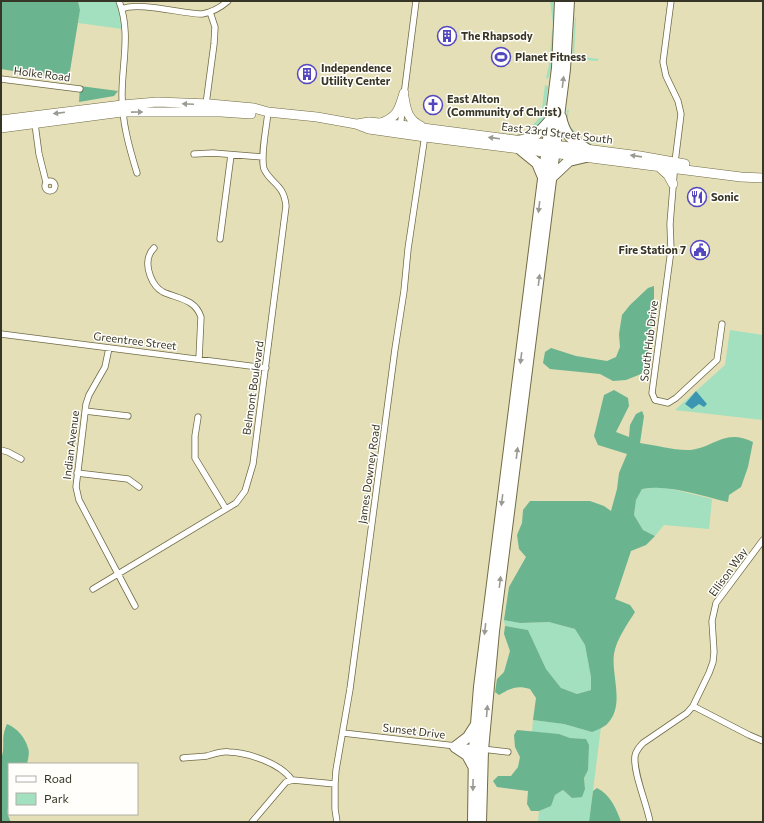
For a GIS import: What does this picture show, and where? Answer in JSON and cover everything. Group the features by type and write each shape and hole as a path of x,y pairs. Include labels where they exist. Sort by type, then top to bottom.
{"highway":[{"path":"551,149 550,120 557,68 560,1"},
{"path":"481,822 476,725 485,630 526,319 551,149 560,108 565,64 569,1"},
{"path":"473,822 474,767 478,749 494,631 547,178 569,161 587,153 566,132 562,123 560,108"},
{"path":"547,178 541,172 537,163 520,145 537,134 550,120"},
{"path":"474,767 467,755 455,746 468,737 476,725"}],"main road":[{"path":"380,123 393,117 399,111 404,95"},
{"path":"404,95 408,116 425,133"},
{"path":"1,128 35,124 157,102 254,108 268,112"},
{"path":"1,120 122,108 252,114 268,112"},
{"name":"East 23rd Street South","path":"268,112 317,117 356,124 369,129 400,129"},
{"name":"East 23rd Street South","path":"356,124 370,122 380,123 400,129 425,133 551,149 640,156 675,165 746,172 753,176 763,178"},
{"name":"East 23rd Street South","path":"587,153 658,166 675,165"},
{"path":"658,166 668,175 673,184"}],"street":[{"path":"119,1 125,26 126,42 122,108 126,138 137,173"},
{"path":"122,9 126,7 139,6 196,14 210,12 221,7 228,1"},
{"path":"400,129 416,1"},
{"name":"South Hub Drive","path":"670,1 663,62 666,76 678,101 681,114 670,224 671,250 652,393 655,400 668,403 676,398 717,360 722,324"},
{"path":"206,104 215,28 210,12"},
{"name":"Holke Road","path":"1,79 80,89"},
{"name":"Belmont Boulevard","path":"93,589 236,503 243,496 249,480 253,464 266,368 286,206 283,192 263,167 262,157 268,112"},
{"path":"35,124 39,154 46,182"},
{"name":"James Downey Road","path":"337,822 335,809 335,784 350,689 404,291 408,249 425,133"},
{"path":"194,154 262,157"},
{"path":"220,239 230,155"},
{"path":"154,248 149,256 147,264 154,283 162,291 191,303 200,313 199,359"},
{"name":"Greentree Street","path":"1,334 266,368"},
{"name":"Indian Avenue","path":"109,348 105,367 89,395 85,411 76,487 80,500 135,606"},
{"path":"85,411 128,416"},
{"path":"198,417 195,436 195,458 226,509"},
{"path":"1,450 22,459"},
{"path":"77,473 128,479 139,487"},
{"name":"Ellison Way","path":"650,822 635,764 635,754 643,742 686,713 693,706 713,662 714,652 712,622 716,604 763,540"},
{"path":"693,706 763,741"},
{"name":"Sunset Drive","path":"343,733 508,752"},
{"path":"183,758 228,752 268,762 281,769 292,780"},
{"path":"252,822 286,782 292,780 335,784"}],"green space":[{"path":"1,1 78,1 80,10 69,77 62,79 1,69"},
{"path":"78,1 117,1 123,29 78,23 80,10"},
{"path":"550,1 556,1 554,24 553,24"},
{"path":"575,17 574,56 599,59 597,61 575,59 572,57"},
{"path":"552,30 555,31 553,59 549,77 547,79 546,78 549,65"},
{"path":"545,85 548,86 548,88 544,120 541,127 522,137 541,116"},
{"path":"80,86 118,91 114,96 79,102"},
{"path":"569,109 567,123 582,140 606,144 583,142 574,138 566,121 567,110"},
{"path":"654,286 654,309 646,365 641,374 626,380 613,381 600,374 550,369 543,363 545,352 551,348 576,356 607,361 616,357 620,347 619,334 622,315 648,288"},
{"path":"730,330 763,335 763,420 675,410 725,365"},
{"path":"614,390 628,398 629,406 616,432 629,437 630,425 636,414 642,411 644,416 640,443 687,450 704,447 718,440 734,437 743,438 753,442 748,467 741,487 729,495 728,502 674,489 642,489 636,500 634,515 643,530 655,536 646,545 631,551 615,599 630,605 635,612 620,637 614,654 617,699 616,708 613,716 605,726 592,732 564,724 533,720 536,698 530,689 521,687 514,688 499,695 495,692 497,679 504,672 510,651 504,634 505,626 528,630 546,669 561,688 577,694 591,690 591,677 585,645 575,629 549,622 520,623 504,620 509,587 526,557 519,549 517,535 522,523 523,510 530,501 590,501 604,506 611,511 617,489 619,473 627,454 598,445 594,436 604,395"},
{"path":"668,488 712,499 709,529 664,525 655,536 643,530 634,515 636,500 642,489"},
{"path":"504,620 520,623 549,622 575,629 585,645 591,677 591,690 577,694 561,688 546,669 528,630 505,626"},
{"path":"533,720 564,724 592,732 601,727 589,822 538,822 539,811 551,806 555,795 563,790 572,798 585,789 584,778 588,770 586,739 570,738 559,734 532,732"},
{"path":"7,724 20,733 29,750 27,763 8,763 8,816 11,822 1,822 1,759"},
{"path":"517,730 559,734 570,738 586,739 589,745 588,770 584,778 585,789 582,797 572,798 563,790 555,795 551,806 539,811 531,811 527,804 528,791 497,787 493,781 498,776 511,776 518,767 520,757 515,747 514,735"},
{"path":"597,788 609,798 621,822 589,822 593,791"}],"water":[{"path":"696,391 707,404 704,407 699,404 692,409 685,404"}],"place":[{"name":"The Rhapsody","path":"447,36"},
{"name":"Planet Fitness","path":"501,57"},
{"name":"Independence Utility Center","path":"307,74"},
{"name":"East Alton (Community of Christ)","path":"433,105"},
{"name":"Sonic","path":"697,197"},
{"name":"Fire Station 7","path":"700,250"}]}
